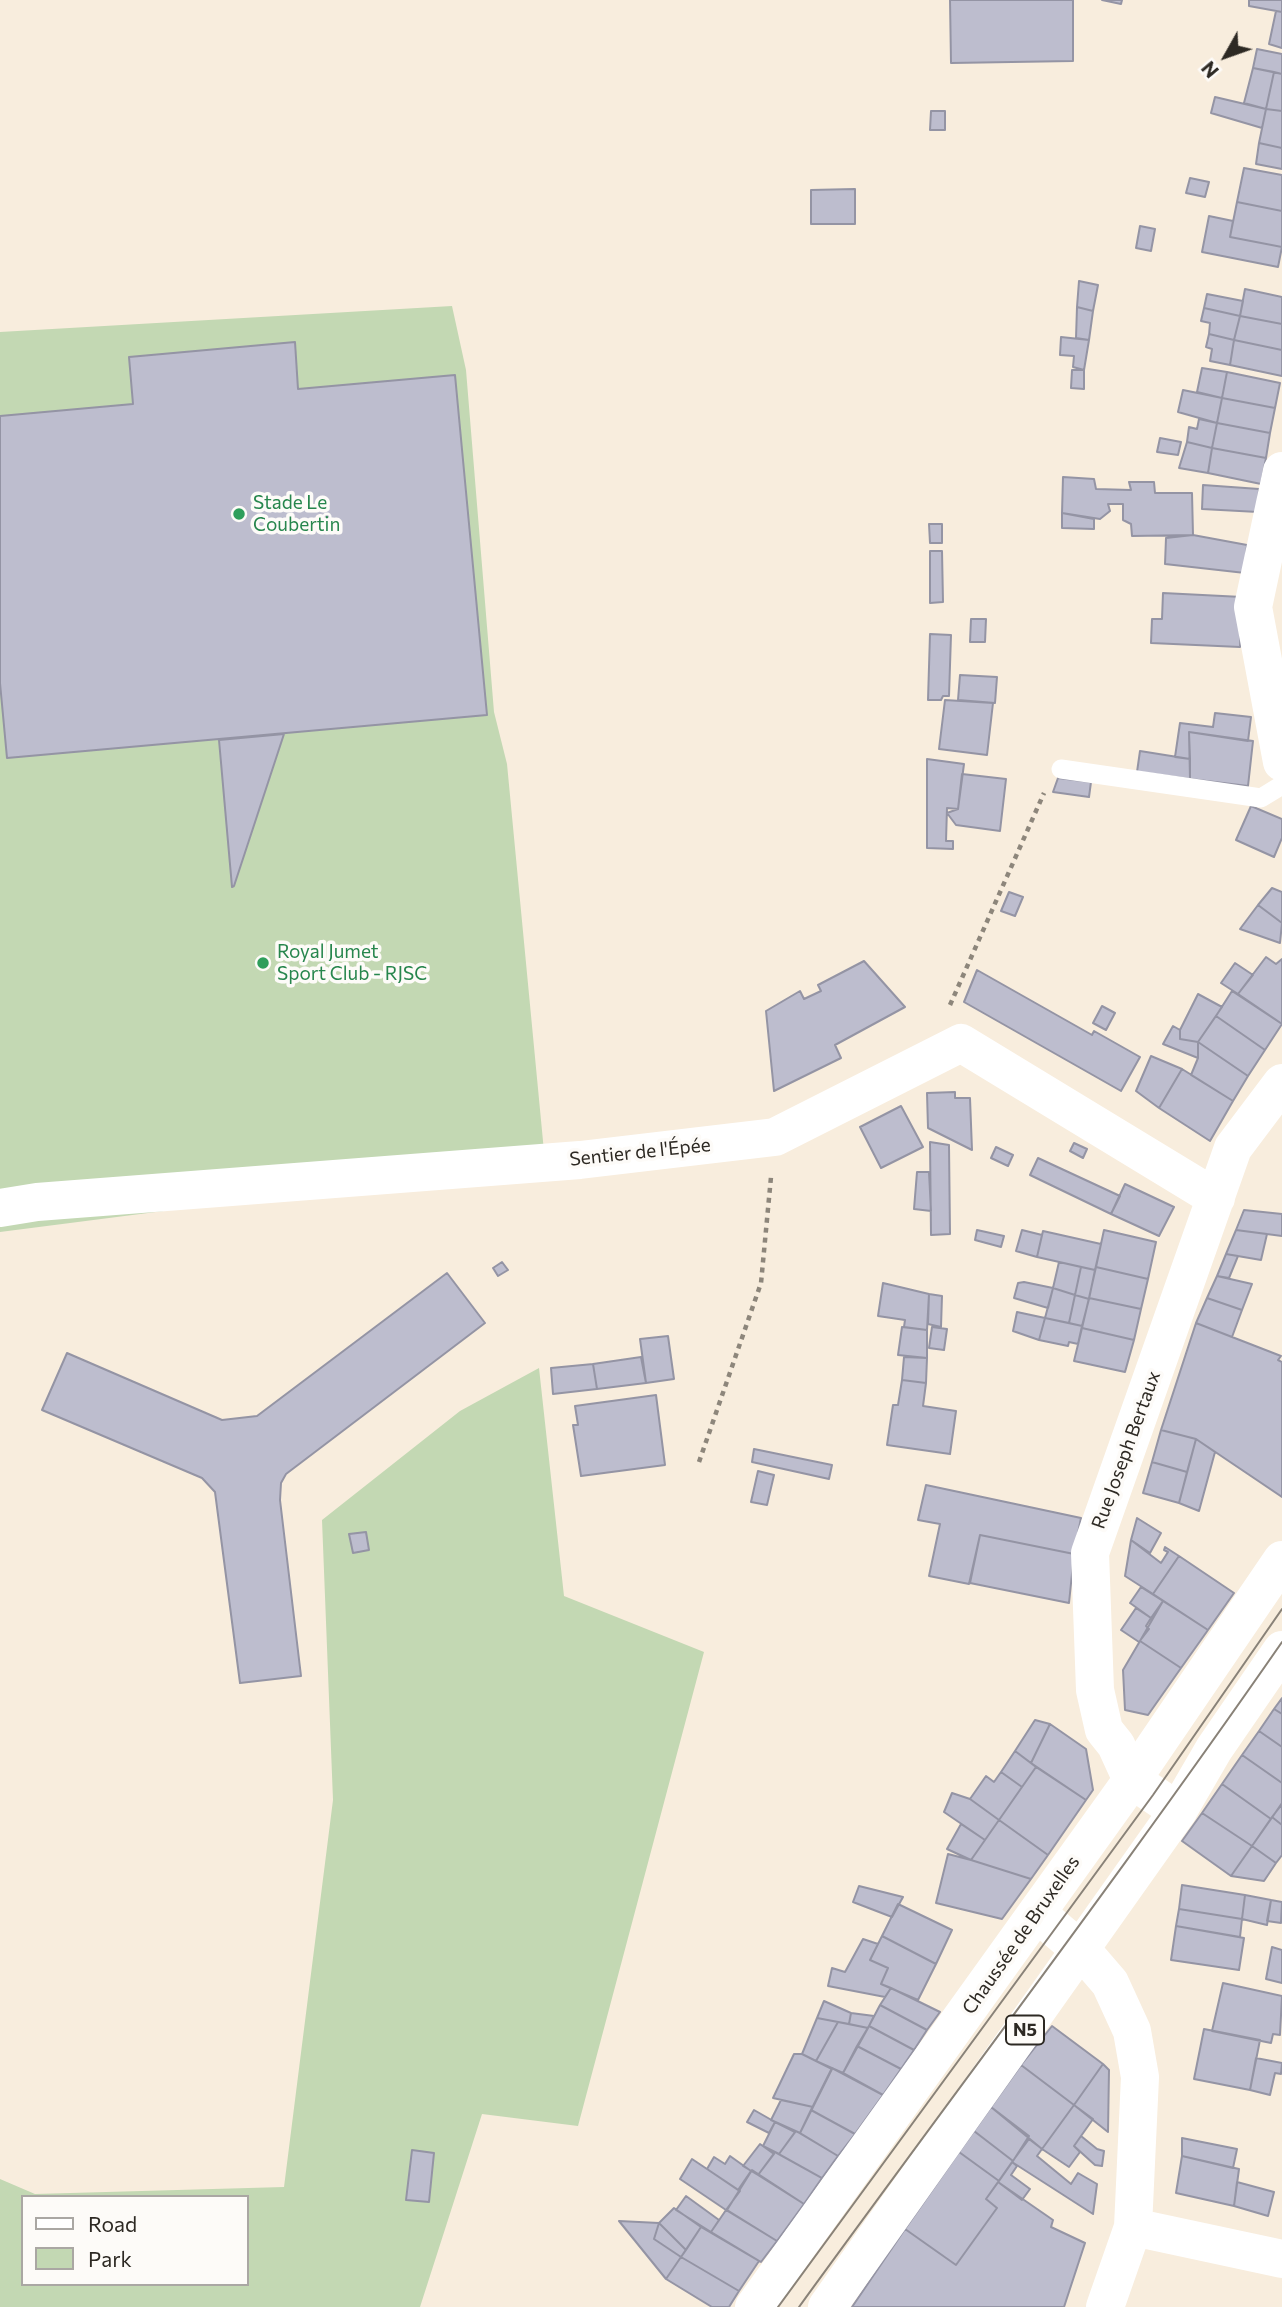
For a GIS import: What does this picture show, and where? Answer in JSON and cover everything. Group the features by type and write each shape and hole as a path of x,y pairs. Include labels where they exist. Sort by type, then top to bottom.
{"street":[{"path":"1282,471 1253,607 1282,762"},
{"path":"961,1043 1216,1198"},
{"name":"Sentier de l'Épée","path":"0,1208 37,1202 580,1160 775,1137 961,1043"},
{"name":"Rue Joseph Bertaux","path":"1132,1780 1116,1745 1104,1730 1095,1690 1090,1553 1233,1148 1282,1083"},
{"name":"Chaussée de Bruxelles","path":"754,2307 1132,1780 1282,1560"},
{"name":"N5","path":"827,2307 1178,1811 1214,1749 1282,1650"},
{"path":"1132,1780 1178,1811"},
{"path":"1037,1913 1080,1949 1110,1983 1134,2043 1140,2077 1133,2227 1105,2307"},
{"path":"1133,2227 1282,2259"}],"lane":[{"path":"1061,769 1261,798 1282,785"}],"path":[{"path":"961,1043 949,1006 1050,779 1061,769"},
{"path":"699,1462 761,1283 775,1137"}],"green space":[{"name":"Royal Jumet Sport Club - RJSC","path":"452,306 466,370 494,712 507,764 545,1162 0,1232 0,332"},
{"path":"539,1368 564,1596 704,1652 578,2126 482,2114 420,2307 0,2307 0,2179 35,2194 284,2187 333,1800 322,1520 460,1411"}],"building":[{"path":"950,0 1073,0 1073,61 951,63"},
{"path":"1102,0 1122,0 1121,4"},
{"path":"1249,0 1282,0 1282,12 1249,6"},
{"path":"1276,11 1282,12 1282,48 1269,44"},
{"path":"1257,49 1282,54 1282,74 1253,68"},
{"path":"1253,68 1274,72 1266,109 1244,103"},
{"path":"1274,72 1282,74 1282,111 1266,109"},
{"path":"1215,97 1266,109 1262,128 1211,113"},
{"path":"1266,109 1282,111 1282,148 1259,143"},
{"path":"931,111 945,111 945,130 930,130"},
{"path":"1259,143 1282,148 1282,169 1256,164"},
{"path":"1244,168 1282,175 1282,211 1237,202"},
{"path":"1190,178 1209,182 1205,197 1186,193"},
{"path":"855,189 855,224 811,224 811,190"},
{"path":"1237,202 1282,211 1282,247 1230,237"},
{"path":"1209,216 1233,221 1230,237 1282,247 1278,267 1202,252"},
{"path":"1140,226 1155,229 1151,251 1136,248"},
{"path":"1079,281 1098,285 1093,311 1077,307"},
{"path":"1245,289 1282,297 1282,324 1240,316"},
{"path":"1207,294 1243,301 1240,316 1204,308"},
{"path":"1077,307 1093,311 1089,340 1076,338"},
{"path":"1204,308 1240,316 1234,340 1209,334 1210,323 1201,321"},
{"path":"1240,316 1282,324 1282,350 1234,340"},
{"path":"1209,334 1234,340 1230,365 1210,361 1212,349 1206,347"},
{"path":"1061,337 1089,340 1084,370 1073,367 1074,356 1060,355"},
{"path":"1234,340 1282,350 1282,376 1230,365"},
{"name":"Stade Le Coubertin","path":"295,342 298,389 455,375 487,715 7,758 0,683 0,416 133,404 129,357"},
{"path":"1202,368 1227,372 1222,398 1197,392"},
{"path":"1072,370 1084,370 1084,389 1071,388"},
{"path":"1227,372 1280,383 1275,408 1222,398"},
{"path":"1183,390 1222,398 1217,423 1178,412"},
{"path":"1222,398 1275,408 1270,433 1217,423"},
{"path":"1199,419 1217,423 1212,448 1187,442 1189,427 1197,429"},
{"path":"1217,423 1270,433 1266,458 1212,448"},
{"path":"1160,438 1181,442 1178,455 1157,452"},
{"path":"1187,442 1212,448 1208,473 1179,468"},
{"path":"1212,448 1266,458 1261,484 1208,473"},
{"path":"1063,477 1094,479 1096,489 1131,490 1129,482 1154,482 1155,493 1192,493 1193,535 1132,536 1131,524 1123,520 1123,504 1108,504 1110,511 1100,519 1062,513"},
{"path":"1203,485 1259,489 1258,512 1202,509"},
{"path":"1062,513 1094,519 1094,529 1062,528"},
{"path":"929,524 942,524 942,543 930,543"},
{"path":"1193,535 1247,545 1245,573 1165,564 1166,538"},
{"path":"930,551 942,551 943,602 930,603"},
{"path":"1163,593 1242,597 1240,647 1151,643 1152,619 1162,619"},
{"path":"971,619 986,619 985,642 970,642"},
{"path":"930,634 951,635 949,696 943,696 941,700 928,700"},
{"path":"960,675 997,677 995,703 958,700"},
{"path":"945,700 993,703 987,755 939,749"},
{"path":"1215,713 1251,717 1248,741 1189,732 1190,759 1175,757 1180,723 1213,727"},
{"path":"1189,732 1253,741 1248,786 1190,779"},
{"path":"284,734 234,886 232,887 219,740"},
{"path":"1140,751 1190,759 1190,779 1137,772"},
{"path":"927,759 964,764 958,809 947,808 946,841 953,841 953,849 927,848"},
{"path":"962,774 1006,779 1000,831 956,825 947,813 958,809"},
{"path":"1058,778 1091,782 1089,797 1053,792"},
{"path":"1251,806 1282,819 1282,838 1274,857 1236,840"},
{"path":"1272,888 1282,892 1282,923 1258,905"},
{"path":"1009,892 1023,897 1015,916 1001,911"},
{"path":"1258,905 1282,923 1280,943 1240,929"},
{"path":"1266,957 1276,964 1282,959 1282,1024 1238,994"},
{"path":"864,961 905,1007 835,1045 841,1058 774,1091 766,1011 800,991 804,999 821,991 818,985"},
{"path":"1235,963 1253,975 1238,994 1221,983"},
{"path":"977,970 1092,1035 1094,1031 1140,1057 1121,1091 964,1002"},
{"path":"1232,991 1282,1024 1265,1050 1216,1016"},
{"path":"1198,994 1222,1007 1198,1042 1180,1039 1180,1030"},
{"path":"1102,1006 1115,1013 1106,1030 1093,1023"},
{"path":"1216,1016 1265,1050 1248,1076 1198,1042"},
{"path":"1173,1026 1180,1030 1180,1039 1198,1042 1198,1058 1163,1044"},
{"path":"1198,1042 1248,1076 1233,1101 1191,1075 1198,1058"},
{"path":"1151,1056 1182,1069 1159,1108 1136,1091"},
{"path":"1182,1069 1233,1101 1210,1141 1159,1108"},
{"path":"955,1092 955,1098 970,1098 972,1150 928,1128 927,1093"},
{"path":"901,1106 923,1147 881,1168 860,1127"},
{"path":"930,1142 949,1145 950,1234 931,1235"},
{"path":"1074,1143 1087,1149 1083,1158 1070,1151"},
{"path":"996,1147 1013,1155 1008,1166 991,1158"},
{"path":"1038,1158 1120,1196 1111,1214 1030,1175"},
{"path":"917,1172 929,1172 931,1211 914,1209"},
{"path":"1125,1184 1174,1207 1159,1236 1111,1214"},
{"path":"1244,1210 1282,1214 1282,1236 1236,1230"},
{"path":"977,1230 1004,1236 1001,1247 975,1240"},
{"path":"1022,1230 1042,1235 1037,1257 1016,1251"},
{"path":"1104,1230 1156,1242 1148,1279 1096,1267"},
{"path":"1236,1230 1267,1234 1261,1260 1226,1254"},
{"path":"1043,1231 1101,1244 1095,1270 1037,1257"},
{"path":"1226,1254 1238,1256 1229,1278 1217,1276"},
{"path":"502,1262 508,1270 498,1276 493,1268"},
{"path":"1059,1262 1081,1267 1075,1295 1053,1288"},
{"path":"1081,1267 1095,1270 1089,1299 1075,1295"},
{"path":"1096,1267 1148,1279 1141,1309 1089,1298"},
{"path":"447,1273 485,1323 286,1474 281,1483 280,1500 301,1676 240,1683 215,1492 202,1478 42,1410 67,1353 222,1420 257,1416"},
{"path":"1217,1276 1252,1284 1242,1310 1207,1298"},
{"path":"883,1283 929,1294 927,1330 904,1327 905,1320 878,1316"},
{"path":"1018,1283 1053,1288 1048,1308 1014,1298"},
{"path":"1053,1288 1075,1295 1069,1323 1045,1318"},
{"path":"929,1294 942,1296 941,1327 928,1324"},
{"path":"1075,1295 1089,1299 1082,1326 1069,1323"},
{"path":"1089,1298 1141,1309 1134,1340 1082,1328"},
{"path":"1207,1298 1242,1310 1232,1337 1196,1323"},
{"path":"1017,1312 1045,1318 1039,1340 1013,1331"},
{"path":"1045,1318 1082,1326 1078,1344 1069,1342 1068,1346 1039,1340"},
{"path":"1196,1323 1281,1356 1278,1360 1282,1362 1282,1497 1196,1439 1161,1430"},
{"path":"902,1327 927,1330 927,1358 898,1355"},
{"path":"932,1327 947,1329 944,1350 929,1348"},
{"path":"1082,1328 1134,1340 1125,1372 1074,1361"},
{"path":"668,1336 674,1379 646,1383 640,1339"},
{"path":"641,1357 646,1383 597,1389 593,1364"},
{"path":"904,1357 927,1358 926,1383 902,1380"},
{"path":"593,1364 597,1389 553,1394 551,1368"},
{"path":"902,1380 926,1383 923,1406 956,1411 950,1454 887,1445 893,1405 898,1405"},
{"path":"656,1395 665,1465 581,1476 573,1425 578,1425 575,1406"},
{"path":"1161,1430 1196,1439 1187,1472 1152,1462"},
{"path":"1196,1439 1215,1452 1199,1511 1179,1503"},
{"path":"754,1449 832,1465 829,1479 752,1462"},
{"path":"1152,1462 1187,1472 1179,1503 1143,1493"},
{"path":"758,1471 774,1475 767,1505 751,1502"},
{"path":"926,1485 1081,1518 1074,1554 980,1535 969,1584 929,1576 940,1524 918,1520"},
{"path":"1137,1518 1161,1533 1150,1553 1131,1540"},
{"path":"366,1532 369,1550 353,1553 349,1534"},
{"path":"980,1535 1074,1554 1069,1603 970,1583"},
{"path":"1131,1540 1161,1563 1168,1552 1164,1550 1165,1547 1179,1556 1153,1594 1125,1576"},
{"path":"1179,1556 1234,1593 1208,1630 1153,1594"},
{"path":"1141,1587 1163,1601 1151,1618 1130,1603"},
{"path":"1163,1601 1208,1630 1181,1668 1140,1641"},
{"path":"1136,1608 1151,1618 1146,1626 1149,1629 1139,1642 1121,1630"},
{"path":"1140,1641 1181,1668 1148,1715 1125,1710 1123,1670"},
{"path":"1282,1698 1282,1714 1274,1709"},
{"path":"1274,1709 1282,1714 1282,1747 1259,1731"},
{"path":"1035,1720 1050,1724 1031,1763 1015,1751"},
{"path":"1050,1724 1086,1749 1093,1790 1086,1800 1031,1763"},
{"path":"1259,1731 1282,1747 1282,1783 1242,1755"},
{"path":"1015,1751 1036,1767 1022,1787 1001,1772"},
{"path":"1242,1755 1282,1783 1282,1803 1271,1819 1222,1784"},
{"path":"1036,1767 1086,1800 1048,1855 999,1820"},
{"path":"1001,1772 1022,1787 999,1820 970,1799 986,1776 994,1782"},
{"path":"1222,1784 1271,1819 1252,1846 1202,1813"},
{"path":"952,1793 970,1799 999,1820 985,1840 944,1812"},
{"path":"1282,1804 1282,1825 1272,1817"},
{"path":"1202,1813 1252,1846 1231,1876 1182,1841"},
{"path":"1272,1817 1282,1825 1282,1855 1276,1863 1252,1846"},
{"path":"999,1820 1048,1855 1031,1879 971,1860"},
{"path":"961,1824 985,1840 971,1860 947,1849"},
{"path":"1252,1846 1276,1863 1264,1881 1231,1876"},
{"path":"948,1854 1031,1879 1002,1919 936,1903"},
{"path":"1182,1885 1245,1895 1242,1919 1179,1909"},
{"path":"859,1886 903,1897 892,1917 853,1902"},
{"path":"1245,1895 1271,1900 1267,1925 1242,1919"},
{"path":"1271,1900 1282,1902 1281,1923 1267,1921"},
{"path":"898,1904 952,1930 936,1964 882,1936"},
{"path":"1179,1909 1242,1919 1240,1937 1176,1926"},
{"path":"1176,1926 1244,1938 1239,1970 1171,1960"},
{"path":"882,1936 936,1964 918,2000 881,1984 888,1968 870,1960"},
{"path":"863,1939 878,1944 870,1960 888,1968 881,1984 891,1988 885,1997 828,1986 832,1968 845,1972"},
{"path":"1272,1947 1282,1950 1282,1983 1266,1979"},
{"path":"1223,1983 1282,1996 1280,2035 1273,2034 1271,2043 1212,2031"},
{"path":"891,1988 940,2012 927,2030 880,2005"},
{"path":"824,2001 851,2013 849,2024 817,2018"},
{"path":"880,2005 927,2030 914,2050 869,2026"},
{"path":"851,2013 874,2016 868,2028 849,2024"},
{"path":"817,2018 838,2022 816,2061 802,2054"},
{"path":"838,2022 868,2028 843,2073 816,2061"},
{"path":"869,2026 914,2050 901,2069 857,2046"},
{"path":"1052,2026 1103,2064 1074,2105 1021,2065"},
{"path":"1204,2029 1260,2040 1250,2090 1194,2079"},
{"path":"857,2046 901,2069 883,2095 843,2073"},
{"path":"794,2054 802,2054 832,2069 813,2107 773,2098"},
{"path":"1256,2058 1282,2063 1281,2074 1275,2073 1270,2095 1250,2090"},
{"path":"1103,2064 1109,2070 1108,2132 1074,2105"},
{"path":"1021,2065 1074,2105 1042,2149 991,2107"},
{"path":"832,2068 883,2095 855,2134 811,2110"},
{"path":"781,2100 813,2107 800,2133 771,2120"},
{"path":"1074,2105 1093,2119 1074,2146 1080,2152 1069,2167 1042,2149"},
{"path":"991,2107 1029,2136 1013,2161 974,2131"},
{"path":"754,2110 775,2122 769,2133 747,2122"},
{"path":"811,2110 855,2134 838,2156 800,2133"},
{"path":"775,2122 795,2132 779,2154 763,2146"},
{"path":"796,2131 838,2156 822,2178 779,2154"},
{"path":"974,2131 1013,2161 999,2181 959,2152"},
{"path":"1081,2136 1097,2149 1104,2151 1102,2166 1095,2165 1074,2146"},
{"path":"1182,2138 1237,2149 1233,2168 1182,2156"},
{"path":"1029,2139 1042,2149 1037,2156 1071,2184 1078,2173 1097,2184 1093,2214 1012,2162"},
{"path":"760,2144 774,2154 758,2175 743,2166"},
{"path":"412,2150 434,2153 429,2202 406,2200"},
{"path":"775,2152 822,2178 804,2204 758,2175"},
{"path":"959,2152 999,2181 986,2199 997,2208 956,2265 905,2229"},
{"path":"730,2156 751,2171 738,2190 707,2169 714,2157 725,2164"},
{"path":"1182,2156 1239,2169 1234,2206 1176,2193"},
{"path":"692,2159 740,2191 726,2210 680,2179"},
{"path":"1012,2162 1017,2166 1011,2175 1030,2189 1022,2200 998,2182"},
{"path":"752,2170 804,2204 777,2241 727,2210"},
{"path":"998,2182 1053,2220 1051,2227 1085,2243 1064,2307 852,2307 905,2229 956,2265 997,2208 986,2199"},
{"path":"1237,2182 1274,2192 1268,2216 1234,2206"},
{"path":"686,2196 719,2220 711,2232 676,2210"},
{"path":"674,2208 701,2227 686,2250 659,2223"},
{"path":"726,2210 777,2241 761,2262 711,2232"},
{"path":"619,2221 659,2223 654,2239 681,2257 666,2279"},
{"path":"659,2223 686,2250 681,2257 654,2239"},
{"path":"701,2227 759,2261 739,2291 681,2257"},
{"path":"681,2257 739,2291 729,2307 712,2307 666,2279"}],"tram line":[{"path":"778,2307 1153,1795 1282,1609"},
{"path":"799,2307 1103,1893 1282,1642"}],"place":[{"name":"Stade Le Coubertin","path":"239,514"},
{"name":"Royal Jumet Sport Club - RJSC","path":"263,963"}]}
